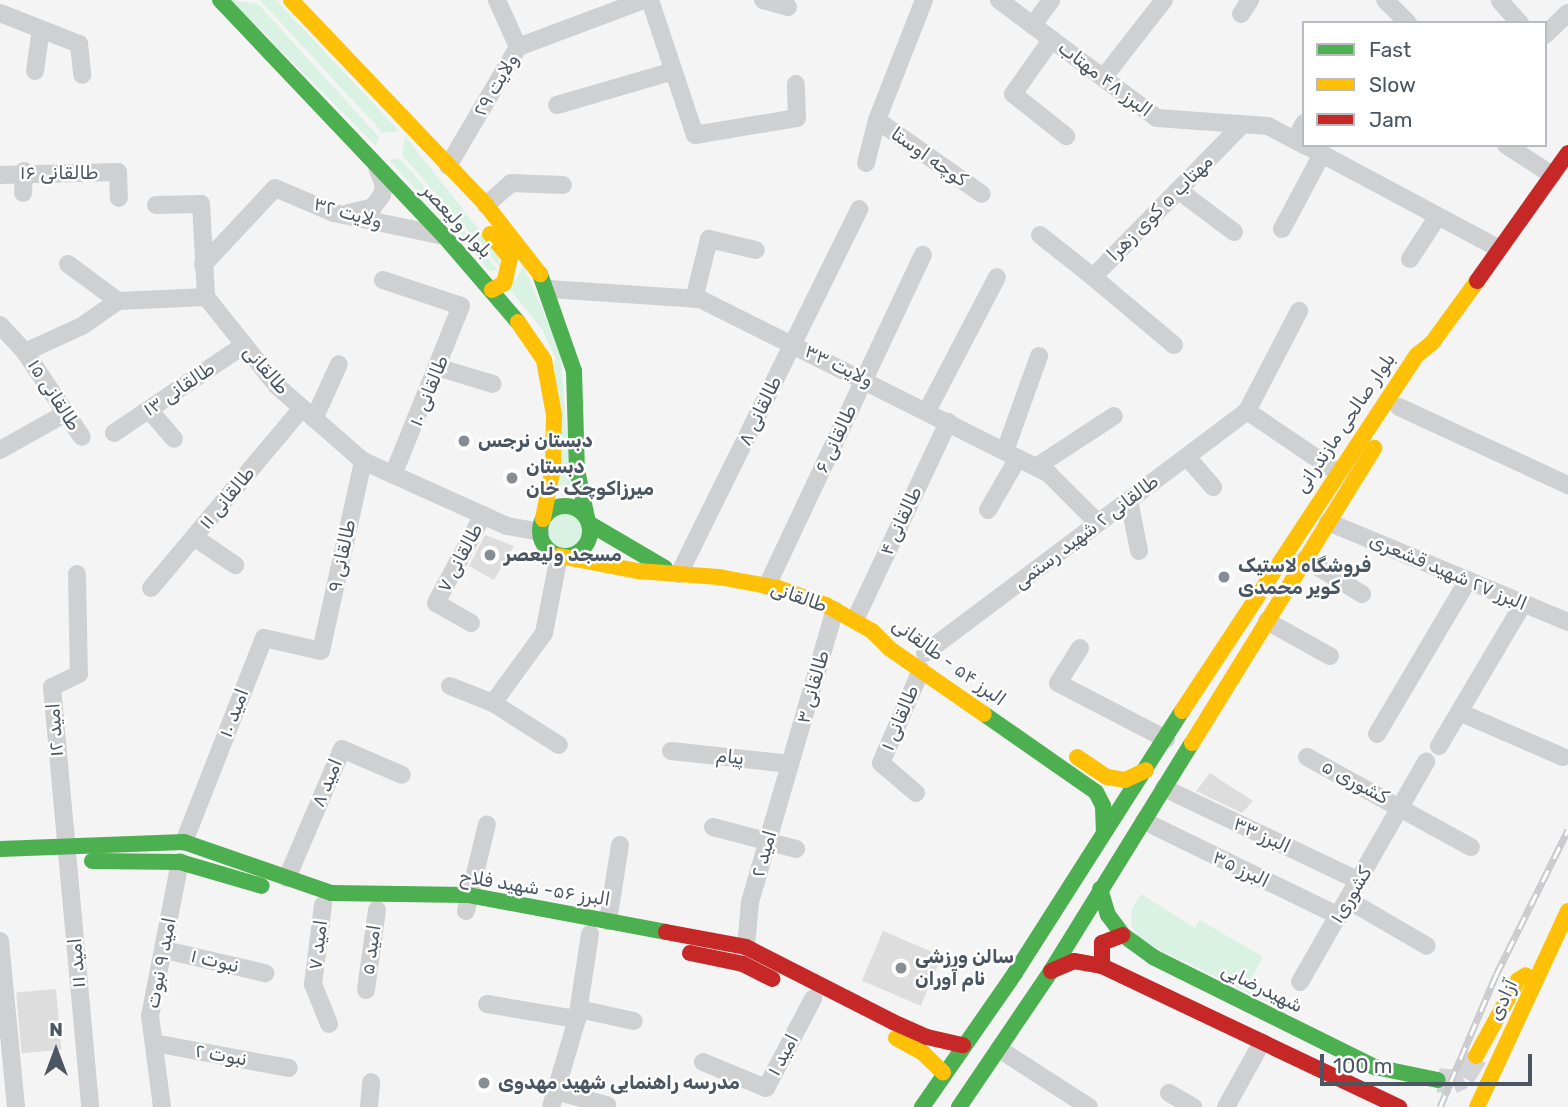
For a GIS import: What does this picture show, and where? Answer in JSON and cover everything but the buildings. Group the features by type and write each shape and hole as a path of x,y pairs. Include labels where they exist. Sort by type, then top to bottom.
{"main road":[{"name":"بلوار ولیعصر","path":"220,0 444,236 492,290 544,360 554,443 541,526"},
{"name":"بلوار ولیعصر","path":"291,0 486,205 530,257 550,289 574,371 577,470 588,521"},
{"path":"394,109 432,165 510,258 504,283 492,290"},
{"path":"1432,343 1568,153"},
{"name":"بلوار صالحی مازندرانی","path":"959,1107 1051,971 1144,821 1428,360 1432,343"},
{"name":"بلوار صالحی مازندرانی","path":"922,1107 943,1072 1015,973 1104,830 1166,740 1337,472 1417,355 1432,343"},
{"path":"565,506 588,521 586,546 574,555 559,556 545,547 541,526 565,506"},
{"name":"طالقانی","path":"588,521 679,574"},
{"name":"طالقانی","path":"559,556 767,586 835,610 872,631"},
{"name":"البرز ۵۴ - طالقانی","path":"872,631 1034,727"},
{"name":"البرز ۵۴ - طالقانی","path":"923,661 1088,786 1103,806 1104,830"},
{"path":"1067,750 1100,772 1125,780 1146,770"},
{"path":"1088,786 1105,785 1100,772"},
{"name":"البرز ۵۶- شهید فلاح","path":"0,860 184,842 331,893 467,903 608,922 746,947 893,1022 927,1037 963,1045"},
{"name":"البرز ۵۶- شهید فلاح","path":"0,849 180,862 323,905 377,910 467,903 590,934 743,964 923,1053 943,1072"},
{"name":"شهیدرضایی","path":"1100,889 1108,915 1123,935 1153,957 1375,1067 1438,1080"},
{"name":"آزادی","path":"1476,1107 1566,920"},
{"path":"1102,966 1102,943 1123,935"},
{"path":"1051,971 1074,961 1102,966 1399,1107"},
{"path":"1476,1056 1518,980 1544,962"},
{"path":"1365,1090 1375,1067"}],"street":[{"path":"497,0 518,47"},
{"name":"ولایت ٢٩","path":"448,166 518,47 644,0"},
{"path":"650,0 695,135 797,118 796,84"},
{"path":"763,0 788,7"},
{"path":"866,163 877,120 924,0"},
{"name":"البرز ۴۸ مهتاب","path":"999,0 1157,118 1269,126 1301,143"},
{"path":"1033,25 1052,0"},
{"path":"1103,78 1164,0"},
{"path":"1385,0 1406,21"},
{"path":"1500,1 1518,21"},
{"path":"0,13 79,44 82,75"},
{"path":"1547,34 1568,13"},
{"path":"35,71 41,29"},
{"path":"1052,40 1013,94 1066,136"},
{"path":"557,105 673,71"},
{"name":"کوچه اوستا","path":"877,120 982,194"},
{"name":"مهتاب ۵ کوی زهرا","path":"1174,345 1093,277 1243,124"},
{"name":"البرز ۴۸ مهتاب","path":"1309,147 1498,248"},
{"path":"1509,147 1552,175"},
{"path":"1282,229 1322,154"},
{"path":"334,213 373,207 384,185 377,167"},
{"path":"23,193 24,171"},
{"name":"طالقانی ۱۶","path":"0,174 24,171 118,172 119,198"},
{"path":"486,205 511,183 563,185"},
{"name":"ولایت ۳۲","path":"203,265 275,188 334,213 444,236"},
{"path":"1178,190 1234,232"},
{"path":"0,325 26,352 82,326 118,301 206,297 201,204 156,205"},
{"name":"طالقانی ۸","path":"679,574 859,209"},
{"path":"1410,260 1437,216"},
{"path":"1040,235 1093,277"},
{"path":"694,299 709,239 756,250"},
{"name":"طالقانی ۶","path":"767,586 923,255"},
{"path":"68,264 118,301"},
{"path":"927,411 997,277"},
{"name":"طالقانی ۱۰","path":"383,280 461,306 440,368 393,475"},
{"name":"ولایت ٣۳","path":"550,289 694,299 864,378 1049,474 1098,523"},
{"name":"طالقانی","path":"206,297 277,386 363,460 483,515 541,526"},
{"path":"1299,311 1247,411 1337,472"},
{"name":"طالقانی ۱۳","path":"114,433 244,345"},
{"name":"طالقانی ۱۵","path":"26,352 82,437"},
{"path":"988,510 1011,454 1039,356"},
{"name":"طالقانی ۱۱","path":"151,588 308,413 339,365"},
{"path":"440,368 493,384"},
{"path":"1399,407 1568,485"},
{"path":"149,410 174,439"},
{"name":"طالقانی ۲ شهید رستمی","path":"923,661 1098,523 1247,411"},
{"path":"0,450 65,413"},
{"path":"1036,467 1114,416"},
{"name":"طالقانی ۴","path":"855,620 948,422"},
{"path":"1187,457 1213,486"},
{"name":"طالقانی ۹","path":"321,651 363,460"},
{"path":"1129,500 1139,551"},
{"name":"طالقانی ۷","path":"471,622 436,603 483,515"},
{"name":"البرز ۲۷ شهید قشعری","path":"1328,522 1568,622"},
{"path":"194,537 235,565"},
{"path":"493,703 544,633 559,556"},
{"path":"1305,559 1362,594"},
{"name":"امید ۱۲","path":"66,854 52,687 79,674 78,574"},
{"path":"1377,734 1468,580"},
{"path":"1439,746 1523,604"},
{"name":"طالقانی ۳","path":"790,764 835,610"},
{"path":"1267,621 1330,656"},
{"name":"امید ۱۰","path":"184,842 264,638 321,651"},
{"path":"1080,648 1058,683 1166,740"},
{"name":"طالقانی ۱","path":"916,793 881,763 923,661"},
{"path":"450,686 493,703 559,745"},
{"path":"1459,712 1563,757"},
{"name":"امید ۸","path":"286,878 342,749 402,775"},
{"name":"پیام","path":"671,751 790,764"},
{"name":"کشوری ۵","path":"1307,757 1403,807 1471,847"},
{"name":"کشوری۱","path":"1300,982 1403,807 1426,762"},
{"name":"امید ۲","path":"746,947 750,902 790,764"},
{"name":"البرز ۳۳","path":"1164,788 1359,881"},
{"name":"البرز ۳۵","path":"1144,821 1339,916"},
{"path":"467,903 487,824"},
{"path":"713,827 796,849"},
{"path":"608,922 620,845"},
{"name":"امید ۱۱","path":"66,854 90,1107"},
{"name":"امید ۹ نبوت","path":"162,1107 150,1016 165,950 180,862"},
{"path":"1348,900 1427,946"},
{"name":"امید ۷","path":"323,905 313,984 329,1024"},
{"name":"امید ۵","path":"366,990 377,910"},
{"path":"590,934 578,1014 553,1099 607,1105"},
{"path":"0,941 16,1107"},
{"name":"نبوت ۱","path":"165,950 265,973"},
{"name":"امید ۱","path":"703,1062 766,1088 813,999"},
{"path":"487,1004 634,1021"},
{"path":"1226,1107 1262,1042"},
{"name":"نبوت ۲","path":"153,1043 289,1068"},
{"path":"999,1049 1089,1107"},
{"path":"369,1107 371,1082"},
{"path":"1169,1093 1192,1107"}],"green space":[{"path":"231,0 258,4 379,137 376,146"},
{"path":"260,0 276,0 399,131 383,133"},
{"path":"405,136 499,255 500,267 402,155"},
{"path":"399,158 498,270 490,271 389,160"},
{"path":"524,267 560,350 571,486 555,485 555,358 542,329 509,289"},
{"path":"565,513 578,518 583,531 578,544 565,549 552,544 547,531 552,518"},
{"path":"1141,894 1195,928 1200,920 1263,957 1250,980 1292,1008 1290,1013 1140,940 1131,925 1132,909"}],"tunnel":[{"path":"1438,1080 1452,1082 1463,1077 1476,1056"}],"railway":[{"path":"1440,1107 1496,975 1568,830"}],"traffic: fast":[{"path":"220,0 444,236 518,322"},
{"path":"540,274 574,371 577,470 587,518"},
{"path":"565,506 583,513 590,531 583,549 565,556 547,549 540,531 547,513 565,506"},
{"path":"590,524 665,568"},
{"path":"922,1107 1015,973 1182,711"},
{"path":"984,714 1096,792 1103,806 1104,830"},
{"path":"959,1107 1051,971 1192,743"},
{"path":"0,849 184,842 331,893 468,895 666,932"},
{"path":"92,861 180,862 262,886"},
{"path":"1100,889 1108,915 1123,935 1153,957 1375,1067 1438,1080"}],"traffic: slow":[{"path":"291,0 486,205 540,274"},
{"path":"490,234 510,258 504,283 492,290"},
{"path":"1182,711 1417,355 1432,343 1477,281"},
{"path":"518,322 544,360 554,415 553,467 543,519"},
{"path":"1192,743 1374,448"},
{"path":"559,556 638,571 719,577 778,588 826,605 872,631 890,649 984,714"},
{"path":"1077,757 1107,777 1125,780 1146,770"},
{"path":"1477,1107 1568,911"},
{"path":"1476,1056 1518,980 1526,975"},
{"path":"896,1038 923,1053 943,1072"}],"traffic: jam":[{"path":"1477,281 1568,153"},
{"path":"666,932 746,947 893,1022 927,1037 963,1045"},
{"path":"1102,966 1102,943 1123,935"},
{"path":"690,953 743,964 772,979"},
{"path":"1051,971 1074,961 1102,966 1399,1107"}],"place":[{"name":"دبستان نرجس","path":"464,441"},
{"name":"دبستان میرزاکوچک خان","path":"512,478"},
{"name":"مسجد ولیعصر","path":"490,555"},
{"name":"فروشگاه لاستیک کویر محمدی","path":"1224,577"},
{"name":"سالن ورزشی نام آوران","path":"901,968"},
{"name":"مدرسه راهنمایی شهید مهدوی","path":"484,1083"}]}
